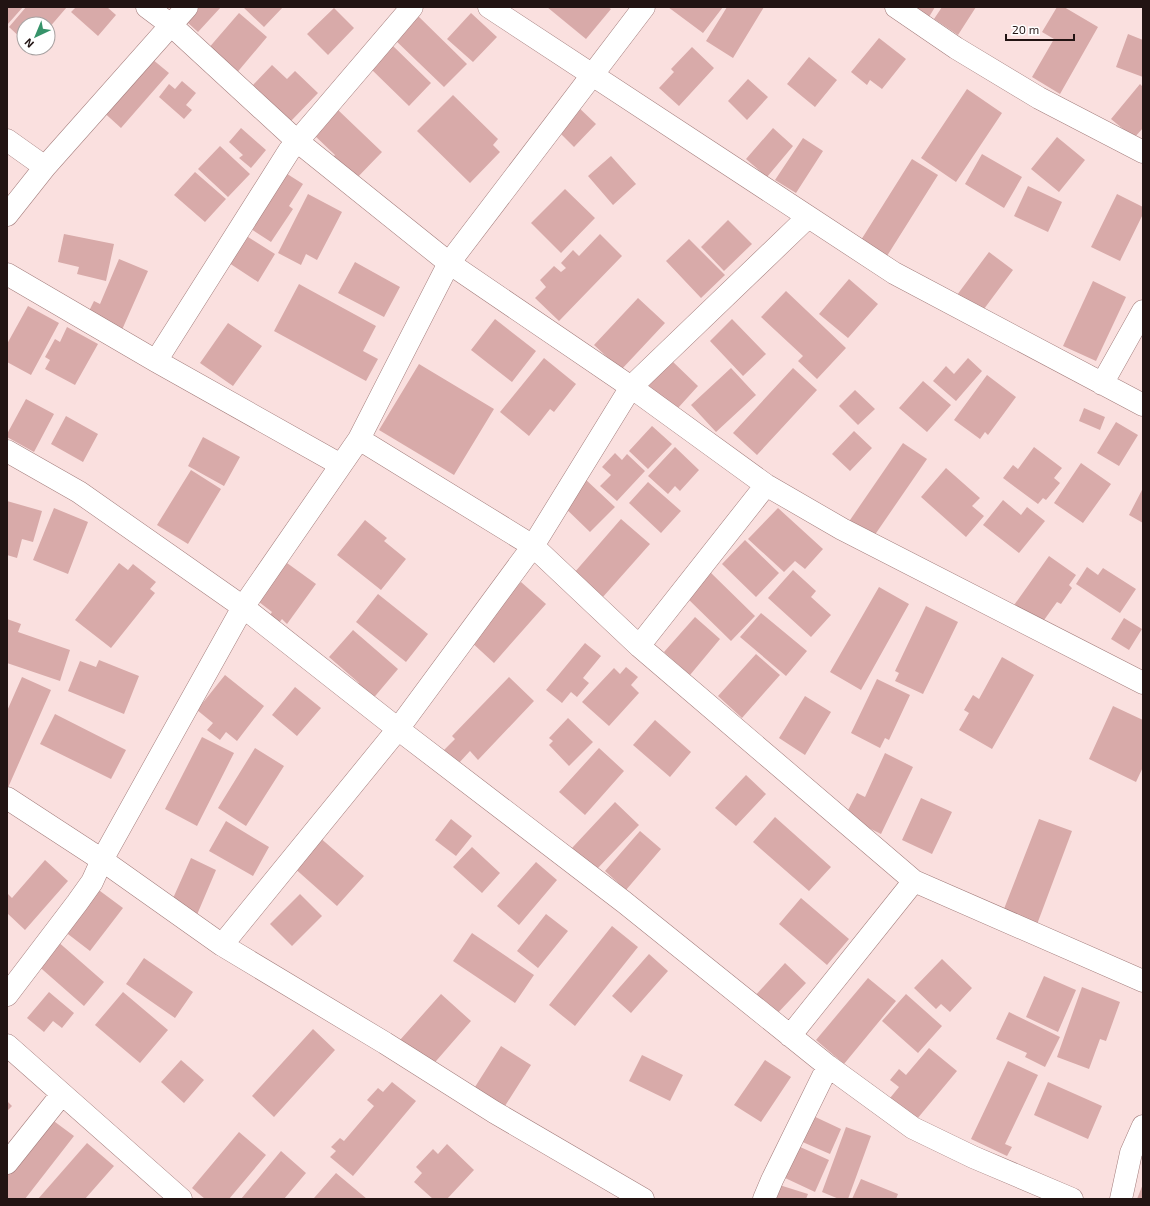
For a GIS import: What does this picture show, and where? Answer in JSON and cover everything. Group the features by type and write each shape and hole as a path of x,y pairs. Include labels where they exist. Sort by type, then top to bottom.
{"street":[{"path":"147,7 171,25 297,141 449,263 631,387 766,485 842,529 1143,683"},
{"path":"7,215 45,168 187,7"},
{"path":"156,360 297,141 412,7"},
{"path":"489,7 894,273 1143,405"},
{"path":"7,995 92,882 102,860 243,607 359,438 449,263 644,7"},
{"path":"896,7 956,48 1039,98 1143,152"},
{"path":"7,140 45,168"},
{"path":"222,945 398,729 534,546 631,387 808,217"},
{"path":"7,274 341,465"},
{"path":"1102,384 1143,311"},
{"path":"359,438 534,546 639,646 914,880 1143,981"},
{"path":"7,450 79,492 243,607 398,729 624,902 828,1066 913,1128 973,1157 1072,1199"},
{"path":"639,646 766,485"},
{"path":"7,798 102,860 222,945 385,1043 494,1112 642,1199"},
{"path":"790,1036 914,880"},
{"path":"7,1045 181,1199"},
{"path":"764,1199 828,1066"},
{"path":"7,1163 62,1094"},
{"path":"1121,1199 1131,1153 1143,1126"}],"building":[{"path":"7,7 23,7 7,25"},
{"path":"26,7 67,7 56,20 56,16 18,16"},
{"path":"76,7 107,7 116,15 98,36 71,12"},
{"path":"184,7 221,7 198,32 178,14"},
{"path":"243,7 283,7 264,27"},
{"path":"547,7 608,7 611,9 586,39"},
{"path":"668,7 723,7 703,33"},
{"path":"727,7 764,7 733,58 706,41"},
{"path":"913,7 935,7 929,17"},
{"path":"942,7 976,7 958,35 934,19"},
{"path":"1057,7 1064,7 1098,27 1060,94 1032,77 1054,39 1042,32"},
{"path":"334,8 354,28 328,55 307,34"},
{"path":"239,13 267,37 235,75 207,50"},
{"path":"415,13 467,64 444,87 392,37"},
{"path":"471,13 497,37 473,62 447,39"},
{"path":"16,19 16,34 9,27"},
{"path":"1128,34 1143,40 1143,77 1116,67"},
{"path":"879,38 906,59 882,89 870,80 867,85 851,72"},
{"path":"392,45 431,83 409,106 370,68"},
{"path":"692,47 714,68 679,106 659,88 674,72 671,69"},
{"path":"146,54 169,73 121,128 99,108"},
{"path":"809,57 837,80 815,107 787,84"},
{"path":"272,65 287,79 295,71 318,93 291,121 253,85"},
{"path":"748,79 768,97 747,120 728,101"},
{"path":"182,81 196,93 186,105 192,110 184,119 159,97 169,84 175,89"},
{"path":"1140,84 1143,87 1143,128 1134,138 1111,119"},
{"path":"967,89 1002,113 956,182 921,158"},
{"path":"453,95 498,139 493,145 500,152 470,183 417,131"},
{"path":"576,105 596,124 574,147 554,127"},
{"path":"337,109 382,152 353,182 330,160 335,155 313,134"},
{"path":"241,128 266,150 251,168 239,158 243,155 229,142"},
{"path":"773,128 793,146 767,177 746,159"},
{"path":"1057,137 1085,160 1059,192 1031,169"},
{"path":"803,138 823,151 796,193 775,180"},
{"path":"220,146 250,174 228,197 198,169"},
{"path":"982,154 1022,177 1004,208 965,184"},
{"path":"611,156 636,184 613,205 588,176"},
{"path":"912,159 938,175 887,256 861,240"},
{"path":"281,170 303,184 289,206 293,209 271,242 245,225"},
{"path":"195,172 226,199 205,222 174,195"},
{"path":"1028,186 1062,202 1048,232 1014,216"},
{"path":"565,189 595,218 561,253 531,223"},
{"path":"308,194 342,212 317,260 306,254 301,265 278,253"},
{"path":"1117,194 1143,207 1143,214 1120,261 1091,247"},
{"path":"728,220 752,244 724,271 701,247"},
{"path":"240,232 275,254 258,282 223,259"},
{"path":"64,234 114,244 106,281 77,274 79,267 58,262"},
{"path":"600,234 622,256 559,321 535,298 546,287 540,280 554,266 561,272 566,268 561,263 573,250 579,256"},
{"path":"689,239 725,275 701,298 666,261"},
{"path":"989,252 1013,270 981,313 957,295"},
{"path":"119,259 148,271 121,332 86,317 94,301 100,304"},
{"path":"355,262 400,287 384,317 338,293"},
{"path":"849,279 878,304 848,338 819,314"},
{"path":"1093,281 1126,297 1096,361 1063,346"},
{"path":"299,284 376,326 363,351 378,359 366,381 274,331"},
{"path":"786,291 846,348 817,379 798,361 803,356 761,317"},
{"path":"638,298 665,323 621,370 594,345"},
{"path":"28,306 59,323 31,375 7,362 7,344"},
{"path":"495,319 536,351 512,382 471,350"},
{"path":"732,319 766,354 743,376 710,341"},
{"path":"228,323 262,346 233,386 200,363"},
{"path":"67,327 98,344 75,385 45,369 50,360 45,357 55,339 60,342"},
{"path":"544,358 576,384 554,412 550,409 529,436 500,412"},
{"path":"968,358 982,371 956,401 933,381 946,366 954,374"},
{"path":"671,360 698,386 678,408 672,403 669,406 648,385"},
{"path":"419,364 494,409 454,475 379,430"},
{"path":"731,368 756,395 716,432 691,405"},
{"path":"793,368 817,390 757,455 733,433"},
{"path":"987,375 1016,397 988,435 985,432 980,439 954,420"},
{"path":"923,381 951,405 927,432 899,408"},
{"path":"855,390 875,409 858,425 839,406"},
{"path":"26,399 54,414 34,452 7,437 7,434"},
{"path":"1084,408 1105,417 1100,430 1079,421"},
{"path":"66,416 98,434 83,462 51,444"},
{"path":"1116,422 1138,435 1119,466 1097,453"},
{"path":"652,426 672,444 648,469 629,451"},
{"path":"854,431 872,448 850,471 832,454"},
{"path":"203,437 240,457 224,486 188,466"},
{"path":"903,443 927,459 872,539 848,523"},
{"path":"675,447 699,470 680,491 675,486 668,494 648,476"},
{"path":"1034,447 1062,468 1054,478 1060,483 1046,500 1043,498 1038,504 1003,478 1013,465 1018,469"},
{"path":"615,453 622,460 627,454 645,471 617,501 600,486 611,475 602,467"},
{"path":"1081,463 1111,484 1083,523 1054,503"},
{"path":"946,468 980,498 972,506 984,516 966,537 921,497"},
{"path":"191,470 221,489 188,544 157,525"},
{"path":"584,478 615,507 590,532 560,503"},
{"path":"648,482 681,511 661,533 629,503"},
{"path":"1143,488 1143,523 1129,515"},
{"path":"1003,500 1021,515 1027,507 1045,521 1019,553 983,525"},
{"path":"7,501 42,511 33,542 22,539 17,558 7,555"},
{"path":"54,508 88,522 68,574 33,560"},
{"path":"778,508 823,549 805,569 795,561 784,572 748,539"},
{"path":"621,519 650,544 602,598 574,573"},
{"path":"365,520 387,538 384,541 406,559 381,590 337,555"},
{"path":"745,540 779,573 756,597 722,564"},
{"path":"1049,556 1076,575 1069,585 1072,588 1061,604 1057,602 1039,627 1012,608"},
{"path":"119,563 128,570 133,564 156,582 150,589 155,593 111,648 75,620"},
{"path":"287,563 316,584 287,624 282,619 278,624 268,618 272,612 259,602"},
{"path":"1087,567 1098,575 1103,568 1136,589 1120,613 1076,584"},
{"path":"793,570 816,591 811,597 831,615 811,637 768,598"},
{"path":"709,571 755,616 731,641 685,596"},
{"path":"521,582 546,604 494,663 469,640"},
{"path":"879,587 909,604 861,690 830,672"},
{"path":"378,594 428,634 406,662 356,622"},
{"path":"926,606 958,622 923,694 895,681 899,673 895,671"},
{"path":"761,613 807,651 786,676 740,637"},
{"path":"695,617 720,639 690,675 664,652"},
{"path":"1124,618 1142,629 1129,650 1111,639"},
{"path":"7,619 21,624 18,632 70,650 60,681 7,663"},
{"path":"353,630 398,669 371,701 355,687 359,683 329,657"},
{"path":"585,643 601,656 583,678 589,683 577,697 571,692 562,703 546,690"},
{"path":"756,654 780,675 742,718 718,696"},
{"path":"1002,657 1034,675 992,749 959,730 969,713 964,710 973,695 979,699"},
{"path":"99,660 139,676 124,714 68,691 80,661 96,667"},
{"path":"626,667 638,677 631,685 639,693 609,726 582,702 614,668 620,674"},
{"path":"225,675 264,706 237,741 226,732 220,740 207,730 213,723 197,710"},
{"path":"22,677 51,690 7,790 7,711"},
{"path":"509,677 534,701 478,760 470,751 458,764 443,751 455,739 452,736"},
{"path":"877,679 910,695 889,740 885,738 880,748 851,733"},
{"path":"295,687 321,708 297,736 272,715"},
{"path":"805,696 831,712 805,755 779,738"},
{"path":"1113,706 1143,720 1143,767 1136,782 1089,759"},
{"path":"55,714 126,750 111,779 40,744"},
{"path":"568,718 593,742 569,766 549,745 553,741 549,738"},
{"path":"655,720 691,752 670,777 633,745"},
{"path":"202,737 234,753 197,826 165,809"},
{"path":"255,748 284,766 246,826 218,808"},
{"path":"599,748 624,771 585,815 559,792"},
{"path":"885,753 913,767 881,834 845,816 857,793 865,797"},
{"path":"746,775 766,794 736,826 715,808"},
{"path":"921,798 952,812 932,854 902,840"},
{"path":"615,802 639,825 596,870 572,848"},
{"path":"775,817 831,867 809,891 753,842"},
{"path":"451,819 472,836 456,856 435,840"},
{"path":"1039,819 1072,831 1036,927 1002,914"},
{"path":"226,821 269,847 253,876 209,851"},
{"path":"640,831 661,849 626,890 605,871"},
{"path":"318,836 364,876 337,906 292,866"},
{"path":"472,847 500,873 482,893 453,867"},
{"path":"191,858 216,870 196,917 170,905"},
{"path":"45,860 68,881 25,930 7,913 7,893 12,898"},
{"path":"536,862 557,880 519,925 497,906"},
{"path":"96,888 123,908 90,951 64,931"},
{"path":"300,894 322,916 292,946 270,924"},
{"path":"801,898 849,939 827,965 779,924"},
{"path":"546,914 568,931 538,968 517,951"},
{"path":"612,926 638,947 575,1026 549,1005"},
{"path":"472,933 534,975 515,1003 453,961"},
{"path":"56,940 104,982 84,1006 35,963"},
{"path":"649,954 668,971 631,1013 612,996"},
{"path":"144,958 193,992 175,1018 126,984"},
{"path":"942,959 972,988 950,1012 941,1004 936,1009 914,988"},
{"path":"785,963 806,983 774,1017 753,998"},
{"path":"1044,976 1076,990 1058,1032 1026,1017"},
{"path":"868,978 896,1001 844,1064 816,1040"},
{"path":"1082,987 1120,1002 1106,1041 1100,1039 1089,1069 1057,1057"},
{"path":"49,992 74,1013 62,1028 53,1021 44,1032 27,1018"},
{"path":"123,992 168,1030 140,1063 95,1025"},
{"path":"441,994 471,1021 423,1076 392,1049"},
{"path":"906,994 942,1026 918,1053 882,1021"},
{"path":"1009,1012 1060,1037 1045,1067 1025,1057 1027,1053 996,1039"},
{"path":"313,1029 335,1050 274,1117 252,1096"},
{"path":"501,1046 531,1065 498,1117 468,1098"},
{"path":"929,1048 957,1071 912,1125 886,1103 899,1087 890,1080 899,1069 906,1075"},
{"path":"642,1055 683,1075 670,1101 629,1081"},
{"path":"181,1060 204,1080 184,1103 161,1082"},
{"path":"765,1060 791,1077 761,1122 734,1105"},
{"path":"1008,1061 1038,1075 1005,1144 1012,1147 1007,1156 971,1139"},
{"path":"392,1082 416,1101 353,1176 330,1157 336,1151 331,1147 340,1138 344,1141 374,1106 367,1100 378,1088 383,1092"},
{"path":"1048,1082 1102,1106 1088,1139 1034,1115"},
{"path":"7,1101 12,1106 7,1111"},
{"path":"809,1114 841,1129 830,1154 798,1140"},
{"path":"51,1119 74,1136 25,1199 7,1198 7,1175"},
{"path":"846,1127 871,1136 848,1199 839,1199 822,1192"},
{"path":"239,1132 266,1155 229,1199 205,1199 192,1188"},
{"path":"87,1143 114,1166 85,1199 38,1199"},
{"path":"447,1144 474,1170 447,1199 433,1199 414,1182 422,1173 416,1167 433,1149 438,1154"},
{"path":"798,1146 829,1160 815,1192 783,1177"},
{"path":"281,1151 306,1173 284,1199 241,1199"},
{"path":"336,1173 367,1199 314,1198"},
{"path":"861,1179 898,1194 896,1199 852,1199"},
{"path":"773,1183 808,1194 806,1199 768,1199"},
{"path":"1143,1184 1143,1199 1137,1199"}]}
